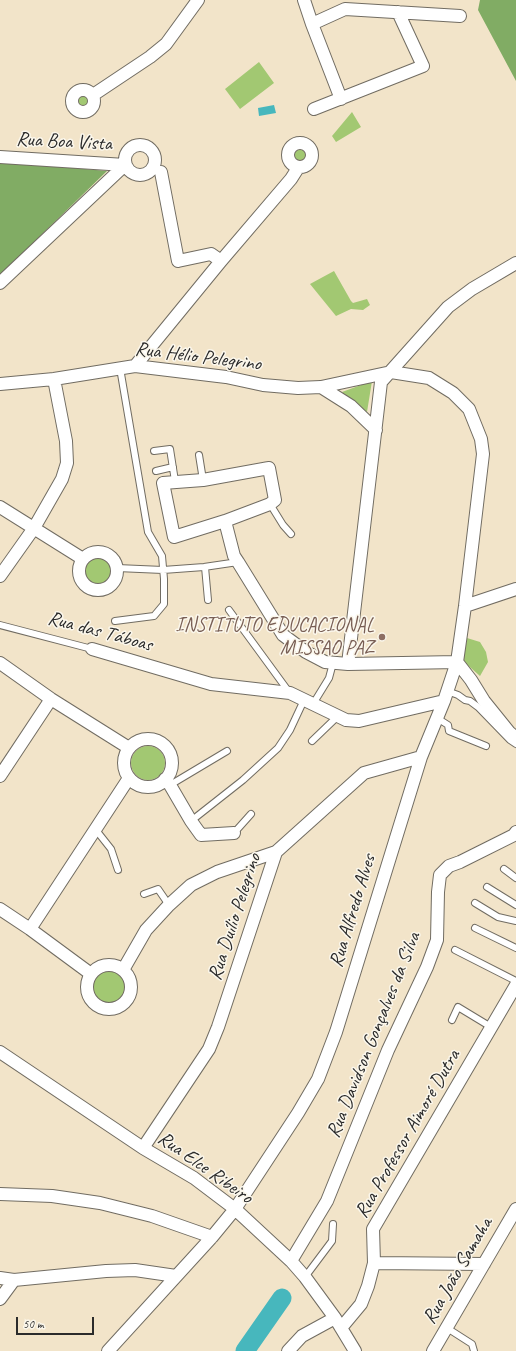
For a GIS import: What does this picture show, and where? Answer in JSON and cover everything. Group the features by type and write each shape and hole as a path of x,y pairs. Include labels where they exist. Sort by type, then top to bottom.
{"street":[{"path":"93,95 150,58 166,44 198,0"},
{"path":"304,0 341,99"},
{"path":"312,24 345,9 460,16"},
{"path":"314,109 423,66 398,12"},
{"name":"Rua Boa Vista","path":"0,157 125,165 0,283"},
{"path":"135,366 221,260 291,179 298,168"},
{"path":"161,172 178,261 211,254 221,260"},
{"path":"348,664 381,382 448,307 472,289 516,263"},
{"name":"Rua Hélio Pelegrino","path":"0,384 54,379 135,366 226,377 263,385 298,388 321,387 391,372"},
{"name":"Rua Alfredo Alves","path":"108,1351 212,1237 235,1209 298,1114 318,1079 336,1032 421,757 457,662 483,454 481,439 469,409 453,393 429,378 391,372"},
{"path":"0,576 34,528 62,480 67,463 66,441 54,379"},
{"path":"321,387 351,406 376,430"},
{"path":"269,468 275,500 270,504 225,522 174,537 163,483 203,480 269,468"},
{"path":"0,507 83,559"},
{"path":"225,522 234,556 284,635 306,652 325,662 348,664 457,662 471,680 484,701 509,732 516,738"},
{"path":"94,552 106,553 115,562 117,568 115,580 106,589 100,590 88,587 83,583 79,571 83,559 94,552"},
{"path":"465,606 516,589"},
{"name":"Rua das Táboas","path":"92,649 211,684 290,693 346,720 359,721 445,696"},
{"path":"0,663 51,699 128,748"},
{"path":"0,776 51,699"},
{"path":"168,782 151,787 143,786 129,778 125,771 124,763 128,748 134,743 149,739 156,740 163,744 168,750 172,765 168,782 201,835 234,833"},
{"name":"Rua Duílio Pelegrino","path":"143,1148 211,1044 276,852 364,773 421,757"},
{"path":"30,929 129,778"},
{"name":"Rua Davidson Gonçalves da Silva","path":"291,1261 327,1201 388,1050 438,940 438,892 440,875 449,866 514,835 516,832"},
{"path":"122,970 146,930 169,905 191,885 216,872 276,852"},
{"path":"0,909 91,974"},
{"path":"109,965 116,966 122,970 130,981 131,988 130,995 126,1002 114,1009 99,1007 89,996 87,989 91,974 102,966 109,965"},
{"name":"Rua Professor Aimoré Dutra","path":"338,1323 362,1304 374,1263 373,1229 516,985"},
{"name":"Rua Elce Ribeiro","path":"2,1056 143,1148 194,1178 235,1209 291,1261 338,1323 355,1351"},
{"path":"0,1194 52,1196 100,1203 152,1216 212,1237"},
{"name":"Rua João Samaha","path":"433,1351 516,1210"},
{"path":"374,1263 484,1264"},
{"path":"0,1278 14,1280 114,1270 136,1270 176,1276"},
{"path":"0,1300 14,1280"},
{"path":"288,1351 302,1336 338,1323"}],"lane":[{"path":"115,622 154,616 164,604 162,556 148,532 137,475 120,368"},
{"path":"154,451 170,449 175,482"},
{"path":"199,455 203,480"},
{"path":"156,471 173,467"},
{"path":"270,504 282,525 291,534"},
{"path":"117,568 163,570 205,567 238,562"},
{"path":"205,567 208,600"},
{"path":"229,610 290,693"},
{"name":"Rua das Táboas","path":"0,625 92,649"},
{"path":"191,821 243,780 278,748 309,702 329,678 333,663"},
{"path":"445,696 458,695 474,704 510,740 516,744"},
{"path":"312,741 338,716"},
{"path":"437,718 448,725 448,731 486,746"},
{"path":"168,782 227,752"},
{"path":"234,833 251,814"},
{"path":"96,830 111,848 118,870"},
{"path":"504,869 516,878"},
{"path":"487,887 516,905"},
{"path":"144,894 158,889 169,905"},
{"path":"475,903 498,918 516,921"},
{"path":"475,928 516,948"},
{"path":"455,950 516,981"},
{"path":"452,1020 458,1007 491,1027"},
{"path":"304,1277 332,1242 333,1224"},
{"path":"447,1328 472,1344 474,1351"}],"green space":[{"path":"480,0 516,0 516,81 478,10"},
{"path":"259,62 274,83 240,109 225,89"},
{"path":"83,92 89,95 92,101 89,107 83,110 77,107 74,101 77,95"},
{"path":"352,112 361,127 336,142 332,136"},
{"path":"296,146 304,146 309,151 307,162 304,164 296,164 291,159 291,151"},
{"path":"9,162 107,171 0,275 0,163"},
{"path":"334,271 353,303 367,299 370,305 363,310 351,309 336,316 310,284"},
{"path":"372,381 367,412 342,392"},
{"path":"98,556 109,560 113,571 109,582 98,586 87,582 83,571 87,560"},
{"path":"467,638 480,642 486,652 488,662 480,676 463,661"},
{"path":"148,746 160,751 165,763 160,775 148,780 136,775 131,763 136,751"},
{"path":"109,971 121,976 126,988 121,1000 109,1005 97,1000 92,988 97,976"}],"water":[{"path":"274,105 276,113 259,116 258,108"}],"waterway":[{"path":"245,1351 282,1298"}],"place":[{"name":"INSTITUTO EDUCACIONAL MISSAO PAZ","path":"382,637"}]}
